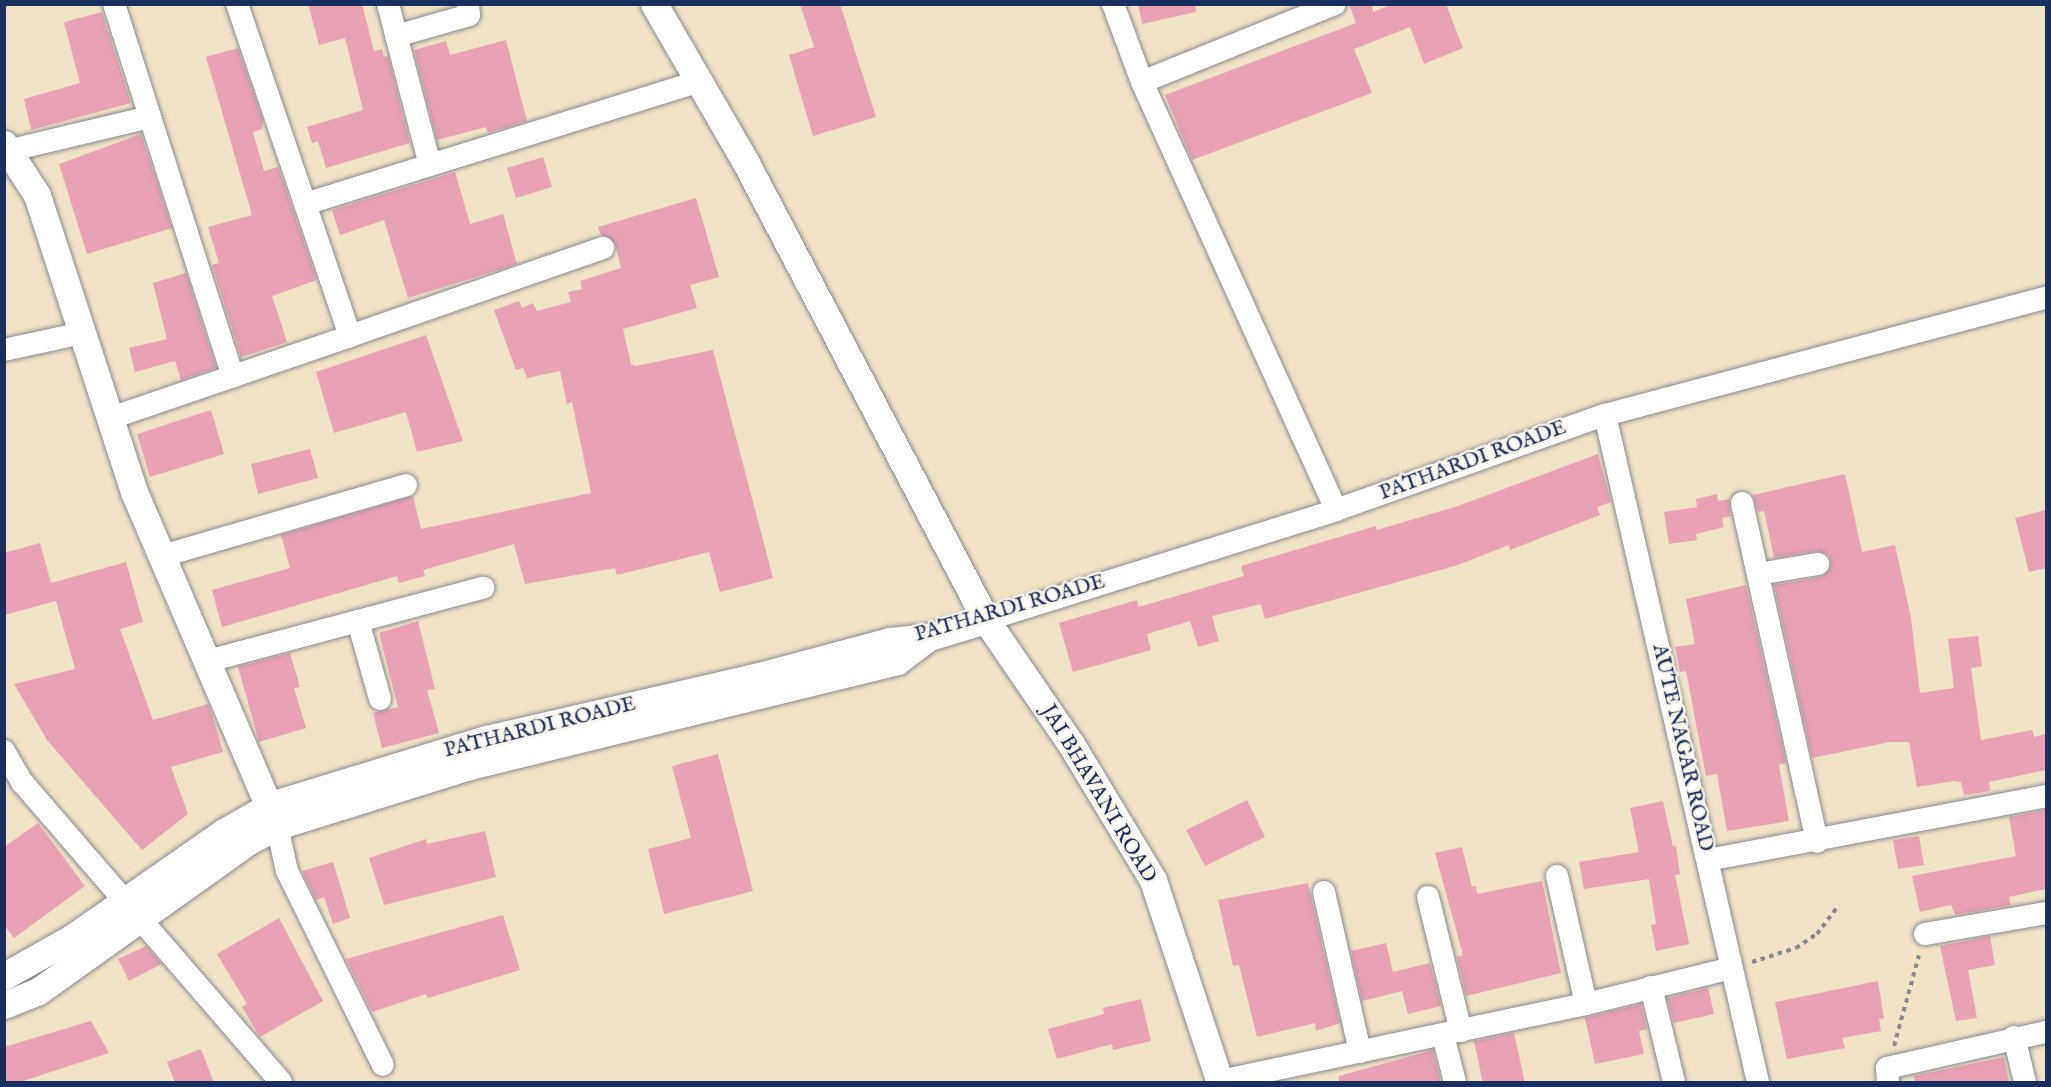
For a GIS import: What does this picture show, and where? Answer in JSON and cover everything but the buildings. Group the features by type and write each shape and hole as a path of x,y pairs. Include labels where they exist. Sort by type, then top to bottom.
{"street":[{"path":"114,4 233,376"},
{"path":"237,4 350,336"},
{"path":"388,4 430,165"},
{"path":"396,36 469,15 468,4"},
{"name":"JAI BHAVANI ROAD","path":"654,4 746,163 986,620 1071,744 1153,880 1220,1082"},
{"path":"1113,4 1142,82 1336,510"},
{"path":"1142,82 1335,4"},
{"path":"305,204 699,81"},
{"path":"150,117 6,148 37,195 135,494 274,815 287,871 383,1065"},
{"path":"111,418 603,248"},
{"name":"PATHARDI ROADE","path":"4,976 135,908 224,832 486,739 759,676 890,641 929,637 1336,510 1605,415 2046,298"},
{"path":"4,351 82,333"},
{"name":"AUTE NAGAR ROAD","path":"1605,415 1758,1083"},
{"path":"162,556 406,485"},
{"path":"1742,503 1817,842"},
{"path":"1758,574 1818,564"},
{"path":"208,661 483,588"},
{"path":"358,621 380,699"},
{"path":"4,751 22,782 135,908 281,1083"},
{"path":"1708,860 1817,842 2046,796"},
{"path":"1557,876 1586,1004"},
{"path":"1324,892 1360,1052"},
{"path":"1428,897 1452,1033 1455,1083"},
{"path":"4,1005 37,992 135,908"},
{"path":"1925,934 2046,913"},
{"path":"1220,1082 1586,1004 1731,968"},
{"path":"1651,987 1674,1083"},
{"path":"1887,1075 2014,1038 2046,1032"},
{"path":"2014,1038 2025,1083"}],"path":[{"path":"1731,968 1796,948 1817,934 1839,905"},
{"path":"1887,1075 1925,934"}]}
